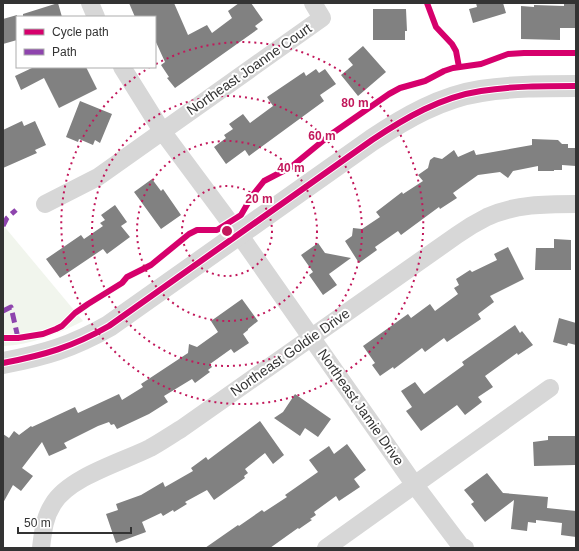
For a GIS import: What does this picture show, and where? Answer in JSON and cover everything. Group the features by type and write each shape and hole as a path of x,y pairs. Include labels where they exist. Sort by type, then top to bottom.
{"street":[{"path":"90,3 96,16"},
{"name":"Northeast Joanne Court","path":"162,131 322,18 313,3"},
{"name":"Northeast Jamie Drive","path":"123,68 162,131 239,235 414,484 460,545 465,548"},
{"path":"3,363 30,358 65,348 95,334 124,317 389,129 432,106 480,91 518,87 576,86"},
{"path":"45,204 98,177 162,131"},
{"name":"Northeast Goldie Drive","path":"41,548 46,516 53,503 72,485 150,448 181,429 458,235 486,217 500,212 531,205 576,204"},
{"path":"326,548 550,388"}],"shaded area":[{"path":"3,225 83,321 44,338 24,344 3,346"}],"building":[{"path":"58,3 62,16 23,16 23,14"},
{"path":"129,3 174,3 188,35 207,25 212,33 232,18 228,11 239,3 251,3 263,20 255,26 258,29 175,88 167,78 169,77 161,65 165,62 156,42 156,16 135,16"},
{"path":"476,3 503,3 506,13 473,23 469,9 477,7"},
{"path":"564,3 576,3 576,28 560,28 560,40 521,39 521,6 564,6"},
{"path":"373,9 406,9 407,31 405,31 405,40 373,40"},
{"path":"17,15 16,40 3,44 3,19"},
{"path":"363,46 386,72 358,96 341,75 353,65 348,59"},
{"path":"32,68 86,68 97,89 59,108 44,78 21,90 15,76"},
{"path":"316,69 319,73 325,69 336,84 320,95 324,101 249,156 245,150 226,164 214,147 226,138 224,135 233,129 229,124 243,114 250,123 273,106 267,97 304,72 306,76"},
{"path":"80,101 112,114 100,143 95,140 93,145 79,139 78,142 66,137"},
{"path":"22,121 24,126 35,121 46,145 35,150 37,153 3,168 3,130"},
{"path":"532,139 558,140 562,144 568,144 568,148 576,148 576,166 562,165 562,170 538,171 538,166 513,171 508,178 500,172 478,175 453,193 457,198 440,209 439,207 401,235 398,231 375,247 377,250 359,263 345,241 352,236 353,228 362,229 380,217 376,212 402,192 403,194 423,181 418,175 428,168 430,160 434,157 442,159 454,150 458,157 474,150 476,155 532,145"},
{"path":"152,179 161,191 163,189 181,215 161,229 134,192"},
{"path":"115,205 127,222 121,226 130,237 107,254 103,249 60,278 46,259 81,235 84,239 103,226 100,223 105,220 101,215"},
{"path":"554,239 571,240 571,270 535,270 536,248 554,248"},
{"path":"318,243 325,253 351,258 329,274 337,285 323,295 309,275 313,272 301,255"},
{"path":"508,247 524,279 490,296 494,302 478,314 481,319 447,342 444,338 425,352 422,348 394,369 393,367 380,376 372,365 375,363 363,346 408,314 411,318 430,304 435,311 458,294 454,288 459,285 456,279 470,270 472,272 497,260 494,254"},
{"path":"242,299 258,321 243,334 249,343 234,353 231,349 210,364 212,367 208,370 210,372 195,383 192,379 164,396 168,402 149,414 117,429 114,424 111,425 109,422 98,426 64,443 67,448 49,456 42,442 22,468 33,476 21,491 13,485 3,503 3,434 9,438 14,431 19,435 31,426 32,427 75,407 78,413 119,394 122,400 143,387 141,384 188,353 189,344 197,347 218,332 211,321"},
{"path":"559,318 576,323 576,345 568,343 567,346 553,342"},
{"path":"515,325 520,333 522,331 533,345 518,355 517,353 485,376 493,387 478,397 482,402 465,415 457,405 421,431 406,411 412,407 401,391 415,382 424,394 464,365 462,362"},
{"path":"295,394 331,419 318,437 305,428 300,436 274,418 283,412"},
{"path":"260,421 284,455 273,464 265,453 245,469 248,473 244,476 245,478 214,500 207,490 185,502 187,504 174,512 173,510 163,516 161,513 142,522 146,532 116,543 106,514 118,510 116,504 141,495 163,482 165,487 193,471 191,468 206,457 208,460"},
{"path":"548,436 575,436 575,465 534,466 533,442 548,440"},
{"path":"347,444 366,470 354,479 360,487 339,501 336,496 314,512 316,515 310,519 312,520 270,548 205,548 262,510 264,512 287,497 285,495 318,472 309,460 329,446 334,454"},
{"path":"487,473 503,493 548,497 547,508 576,511 576,537 561,535 562,523 536,520 536,523 528,522 527,531 511,529 514,500 485,522 471,504 474,502 464,490"}],"marked path":[{"path":"3,226 7,218 16,210"},
{"path":"3,311 11,307 18,338"}],"cycle path":[{"path":"427,3 436,27 452,44 456,51 459,67"},
{"path":"3,338 18,338 43,334 62,326 75,313 122,283 127,277 151,265 189,234 197,230 217,230 241,215 252,196 264,181 291,167 330,135 400,88 425,81 453,68 481,64 508,54 576,53"},
{"path":"3,363 32,357 70,345 109,326 372,140 410,116 452,98 481,91 516,87 576,86"}]}
